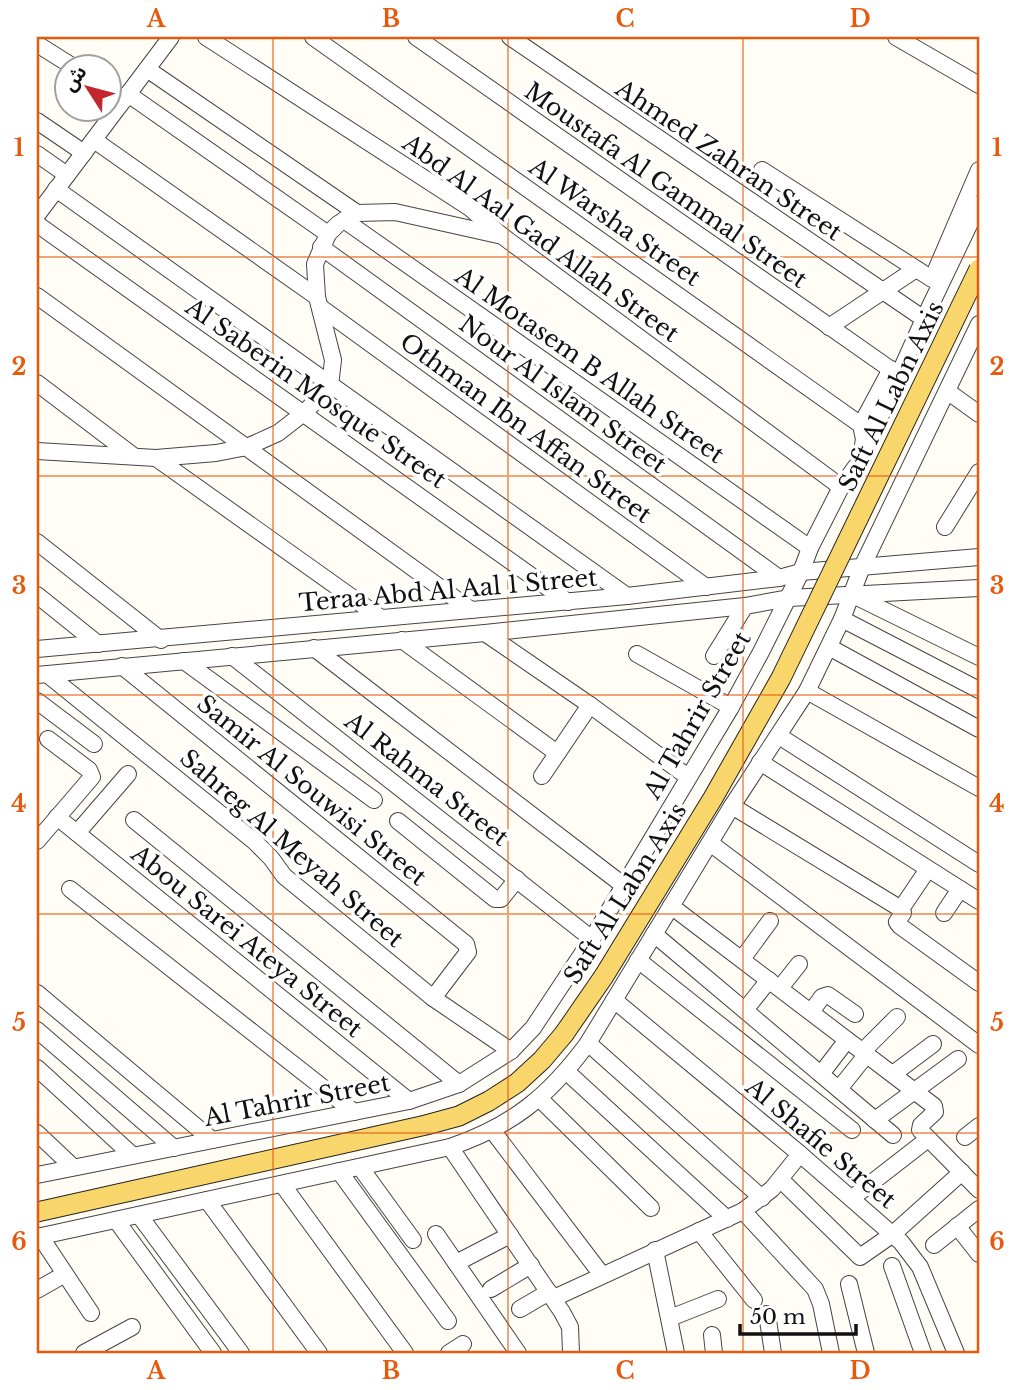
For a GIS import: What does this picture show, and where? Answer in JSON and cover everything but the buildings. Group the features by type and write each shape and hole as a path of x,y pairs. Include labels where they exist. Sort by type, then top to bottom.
{"main road":[{"name":"Saft Al Labn Axis","path":"37,1212 448,1119 489,1101 517,1083 542,1060 564,1034 604,976 713,798 774,690 979,269"},
{"name":"Saft Al Labn Axis","path":"38,1232 431,1135 464,1124 495,1108 524,1089 549,1065 572,1039 611,981 790,682 979,295"}],"street":[{"name":"Abd Al Aal Gad Allah Street","path":"206,37 452,196 841,487"},
{"name":"Al Warsha Street","path":"313,37 861,425"},
{"name":"Moustafa Al Gammal Street","path":"416,37 890,369"},
{"name":"Ahmed Zahran Street","path":"510,37 919,318"},
{"path":"895,37 979,85"},
{"path":"37,215 147,69 165,39"},
{"path":"37,44 52,53"},
{"name":"Al Motasem B Allah Street","path":"147,69 810,548"},
{"name":"Nour Al Islam Street","path":"122,95 324,241 779,578"},
{"name":"Othman Ibn Affan Street","path":"37,121 89,146 318,302 706,587"},
{"path":"37,155 67,175"},
{"path":"762,170 932,279"},
{"path":"860,460 864,439 861,425 919,318 932,279 979,170"},
{"path":"56,189 627,596"},
{"name":"Al Tahrir Street","path":"37,1175 409,1101 459,1084 511,1051 533,1028 592,939 731,707 789,598 810,548 841,487 860,460 919,318 979,204"},
{"path":"37,451 156,458 216,453 247,447 278,433 305,412 330,386 332,360 318,302 315,264 324,241 350,217 395,212 501,235"},
{"name":"Al Saberin Mosque Street","path":"37,224 568,601"},
{"path":"829,327 916,269"},
{"path":"37,296 471,610"},
{"path":"91,1313 38,1232 116,1220 450,1147 492,1130 540,1099 567,1072 588,1043 732,806 807,691 853,595 862,567 978,330"},
{"path":"37,383 132,455"},
{"path":"947,391 979,414"},
{"path":"156,458 381,618"},
{"path":"945,527 979,472"},
{"path":"37,542 161,639"},
{"name":"Teraa Abd Al Aal 1 Street","path":"37,649 627,596 779,578 801,572 979,557"},
{"name":"Teraa Abd Al Aal 1 Street","path":"42,674 745,606 789,598 979,588"},
{"path":"37,595 98,644"},
{"path":"853,595 979,657"},
{"path":"714,656 745,606"},
{"path":"842,619 979,690"},
{"path":"354,620 355,645"},
{"path":"485,632 688,777"},
{"path":"402,640 557,753"},
{"path":"137,641 140,665"},
{"path":"829,647 979,729"},
{"path":"314,648 623,885"},
{"path":"637,653 731,707"},
{"name":"Al Rahma Street","path":"232,656 592,939"},
{"path":"184,661 374,800"},
{"name":"Samir Al Souwisi Street","path":"122,666 466,944 468,952 433,998"},
{"name":"Sahreg Al Meyah Street","path":"42,674 254,841 284,876 433,998 511,1051"},
{"path":"807,691 979,788"},
{"path":"37,701 94,744"},
{"path":"542,776 590,705"},
{"path":"37,752 64,721"},
{"path":"779,736 979,864"},
{"path":"37,841 90,780 92,774 48,739"},
{"path":"760,762 979,901"},
{"path":"77,833 128,774"},
{"path":"732,806 901,909 903,913 897,922 900,926 979,983"},
{"name":"Abou Sarei Ateya Street","path":"57,817 409,1101"},
{"path":"134,820 459,1084"},
{"path":"398,821 495,899 501,899 517,879"},
{"path":"709,843 979,1045"},
{"path":"901,909 928,869"},
{"path":"70,889 354,1112"},
{"path":"944,913 960,890"},
{"path":"671,906 936,1109 920,1126 928,1139 979,1190"},
{"path":"742,959 770,921"},
{"path":"654,934 893,1135"},
{"path":"638,960 852,1130"},
{"path":"746,1010 799,964"},
{"path":"37,993 212,1140"},
{"path":"811,1012 822,997 828,995 855,1014"},
{"name":"Al Shafie Street","path":"614,1000 893,1234 920,1267 956,1353"},
{"path":"839,1089 865,1053 897,1017"},
{"path":"37,1030 174,1148"},
{"path":"821,1074 847,1040"},
{"path":"588,1043 762,1198"},
{"path":"893,1074 933,1044"},
{"path":"875,1119 958,1059"},
{"path":"37,1068 132,1155"},
{"path":"567,1072 727,1219"},
{"path":"540,1099 652,1208"},
{"path":"965,1137 979,1126"},
{"path":"492,1130 603,1275"},
{"path":"37,1133 73,1167"},
{"path":"852,1198 928,1139"},
{"path":"450,1147 570,1327 571,1353"},
{"path":"520,1310 743,1211 781,1180 800,1154"},
{"path":"360,1167 413,1240"},
{"path":"340,1171 448,1321"},
{"path":"781,1180 860,1257 893,1234 962,1172"},
{"path":"282,1184 405,1353"},
{"path":"207,1200 319,1353"},
{"path":"934,1245 979,1209"},
{"path":"743,1211 815,1289 821,1304 831,1353"},
{"path":"139,1215 241,1353"},
{"path":"116,1220 213,1353"},
{"path":"957,1227 979,1254"},
{"path":"699,1231 754,1300"},
{"path":"436,1234 518,1353"},
{"path":"456,1263 510,1235"},
{"path":"655,1250 676,1353"},
{"path":"491,1290 531,1265"},
{"path":"892,1266 923,1353"},
{"path":"37,1290 65,1274"},
{"path":"849,1284 866,1353"},
{"path":"670,1318 718,1299"},
{"path":"767,1314 772,1353"},
{"path":"84,1353 132,1327"},
{"path":"712,1335 713,1353"},
{"path":"449,1353 463,1343"}]}
